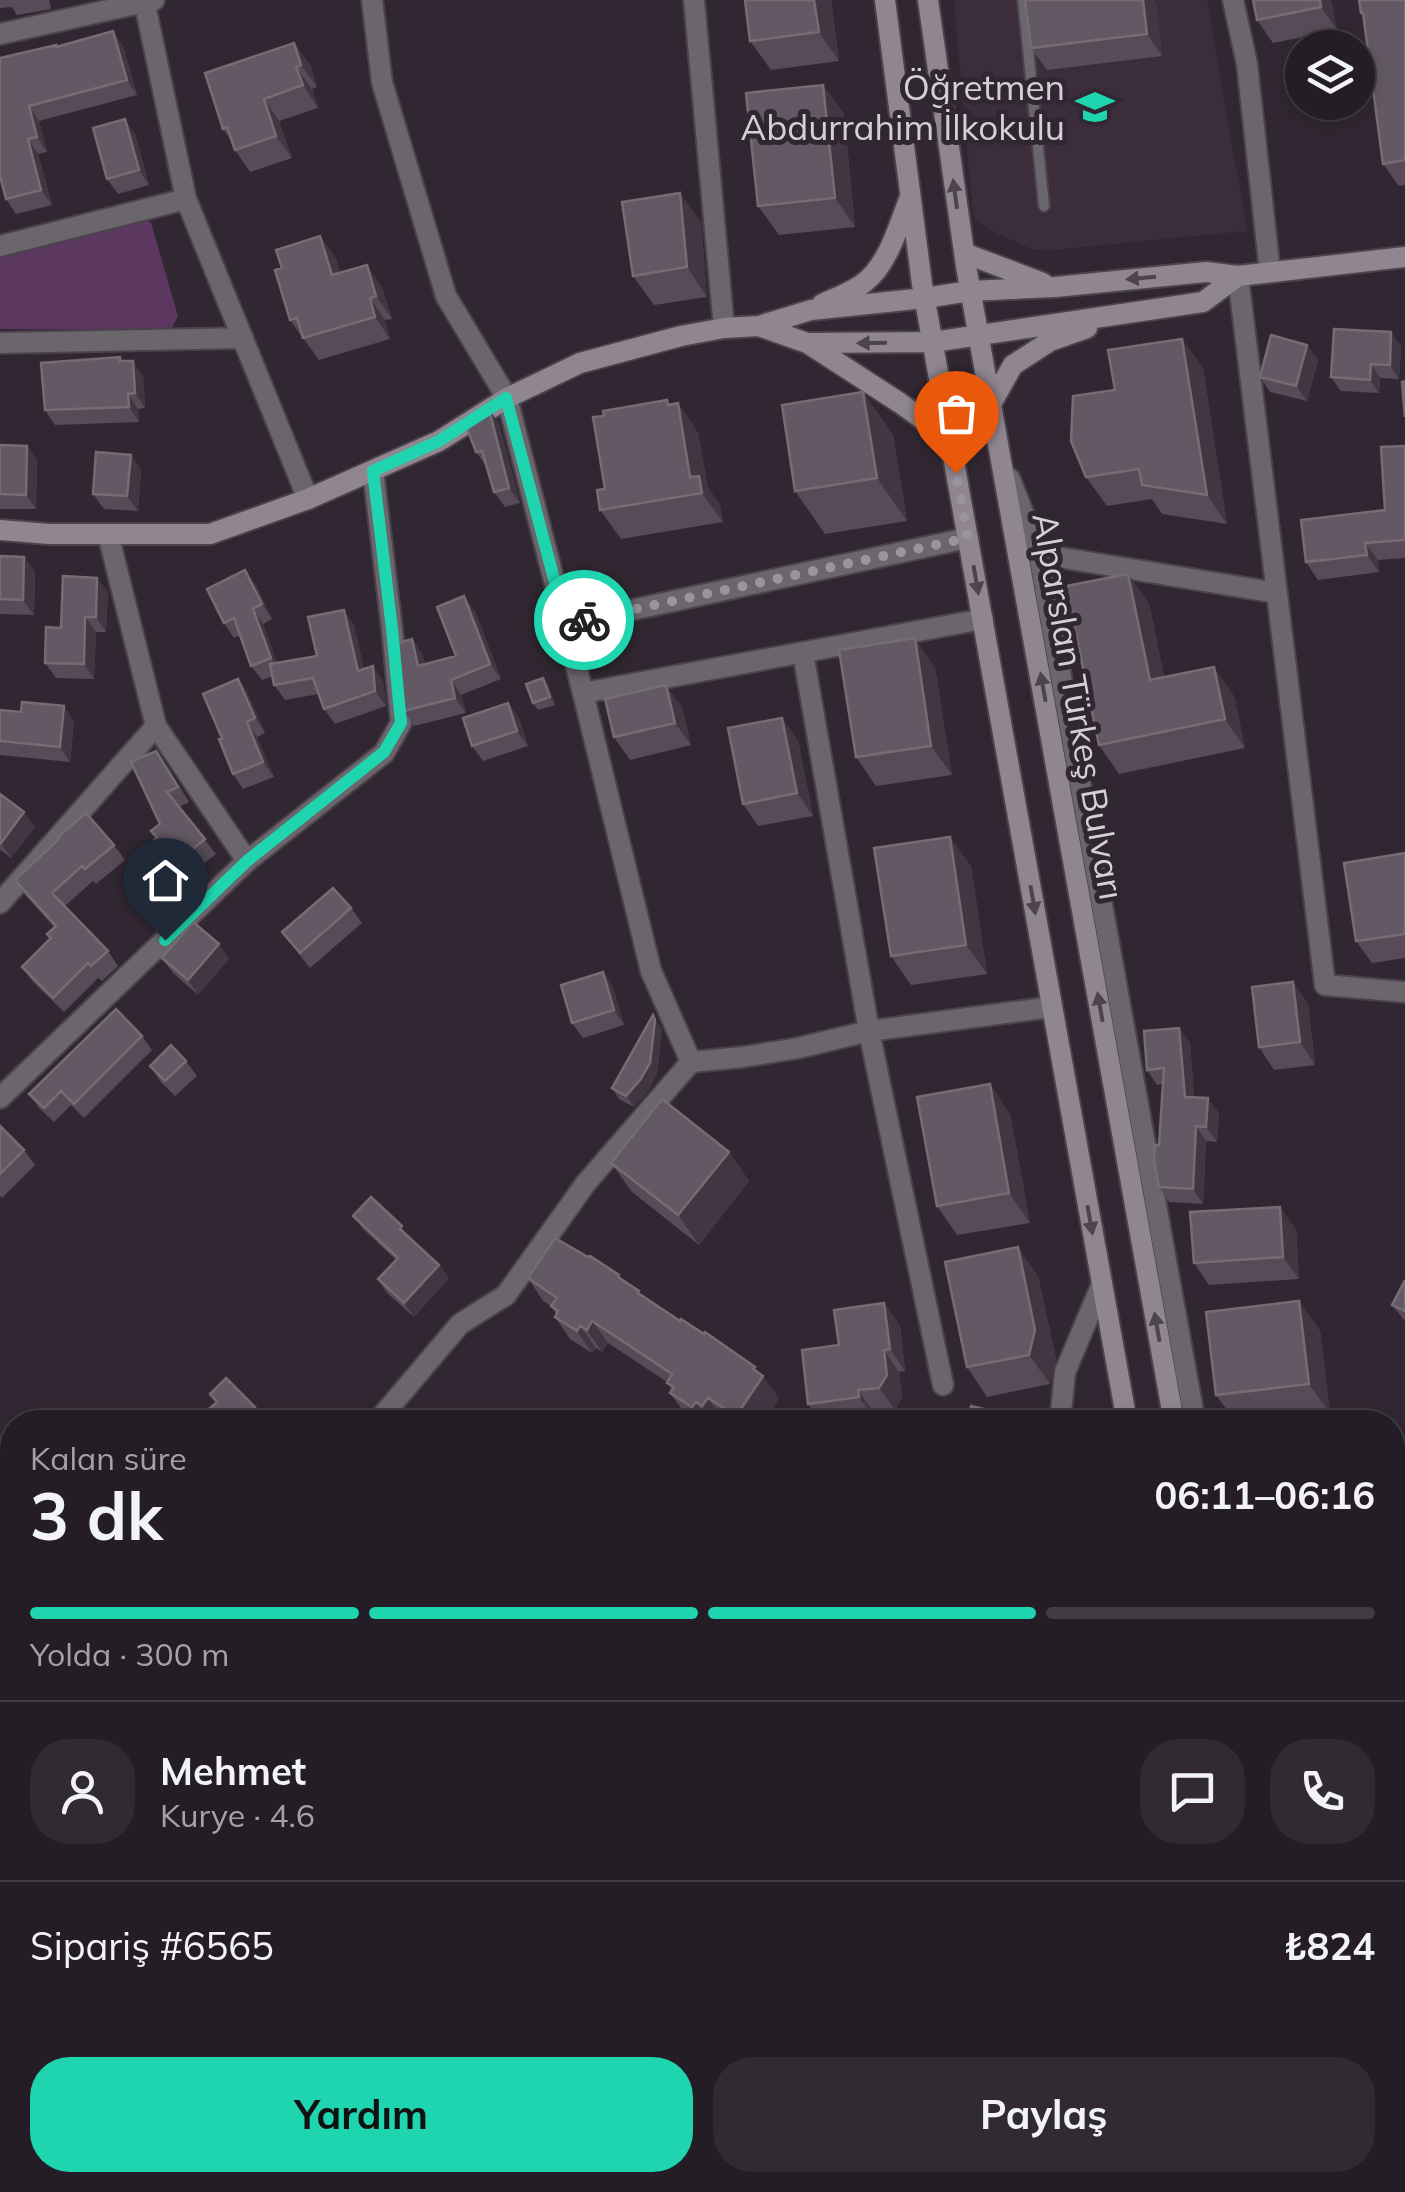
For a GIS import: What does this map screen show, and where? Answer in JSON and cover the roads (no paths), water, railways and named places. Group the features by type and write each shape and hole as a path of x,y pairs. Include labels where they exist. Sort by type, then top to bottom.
{"main road":[{"path":"885,0 925,298 1125,1410"},
{"name":"Alparslan Türkeş Bulvarı","path":"928,0 970,292 1172,1410"},
{"path":"0,530 49,534 210,534 308,500 439,441 506,398 580,363 681,336 759,326 811,310 866,282 888,252 911,195"},
{"path":"964,254 1055,286"},
{"path":"811,310 1206,272 1238,276 1405,257"},
{"path":"807,343 933,342 1126,314 1203,302 1238,276"},
{"path":"991,404 1013,365 1050,342 1126,314"},
{"path":"759,326 807,343 900,402 950,440"}],"street":[{"path":"372,0 382,82 446,296 506,398 652,970 691,1062"},
{"path":"694,0 724,328"},
{"path":"1232,0 1246,64 1270,272"},
{"path":"0,34 148,1 186,200 308,500"},
{"path":"0,246 186,200"},
{"path":"1238,276 1324,984 1405,992"},
{"path":"0,342 242,338"},
{"path":"1001,457 1039,554 1193,1410"},
{"path":"0,1098 247,861 384,752 401,723 373,471"},
{"path":"108,534 156,726 247,861"},
{"path":"566,624 968,538"},
{"path":"1039,554 1277,593"},
{"path":"583,693 982,619"},
{"path":"803,652 869,1030 943,1385"},
{"path":"0,903 156,726"},
{"path":"387,1410 460,1324 506,1295 586,1182 691,1062 798,1048 869,1030 1052,1007"},
{"path":"1061,1410 1065,1372 1102,1284"}],"lane":[{"path":"1023,0 1044,206"}],"place":[{"name":"Öğretmen Abdurrahim İlkokulu","path":"1095,107"}]}
